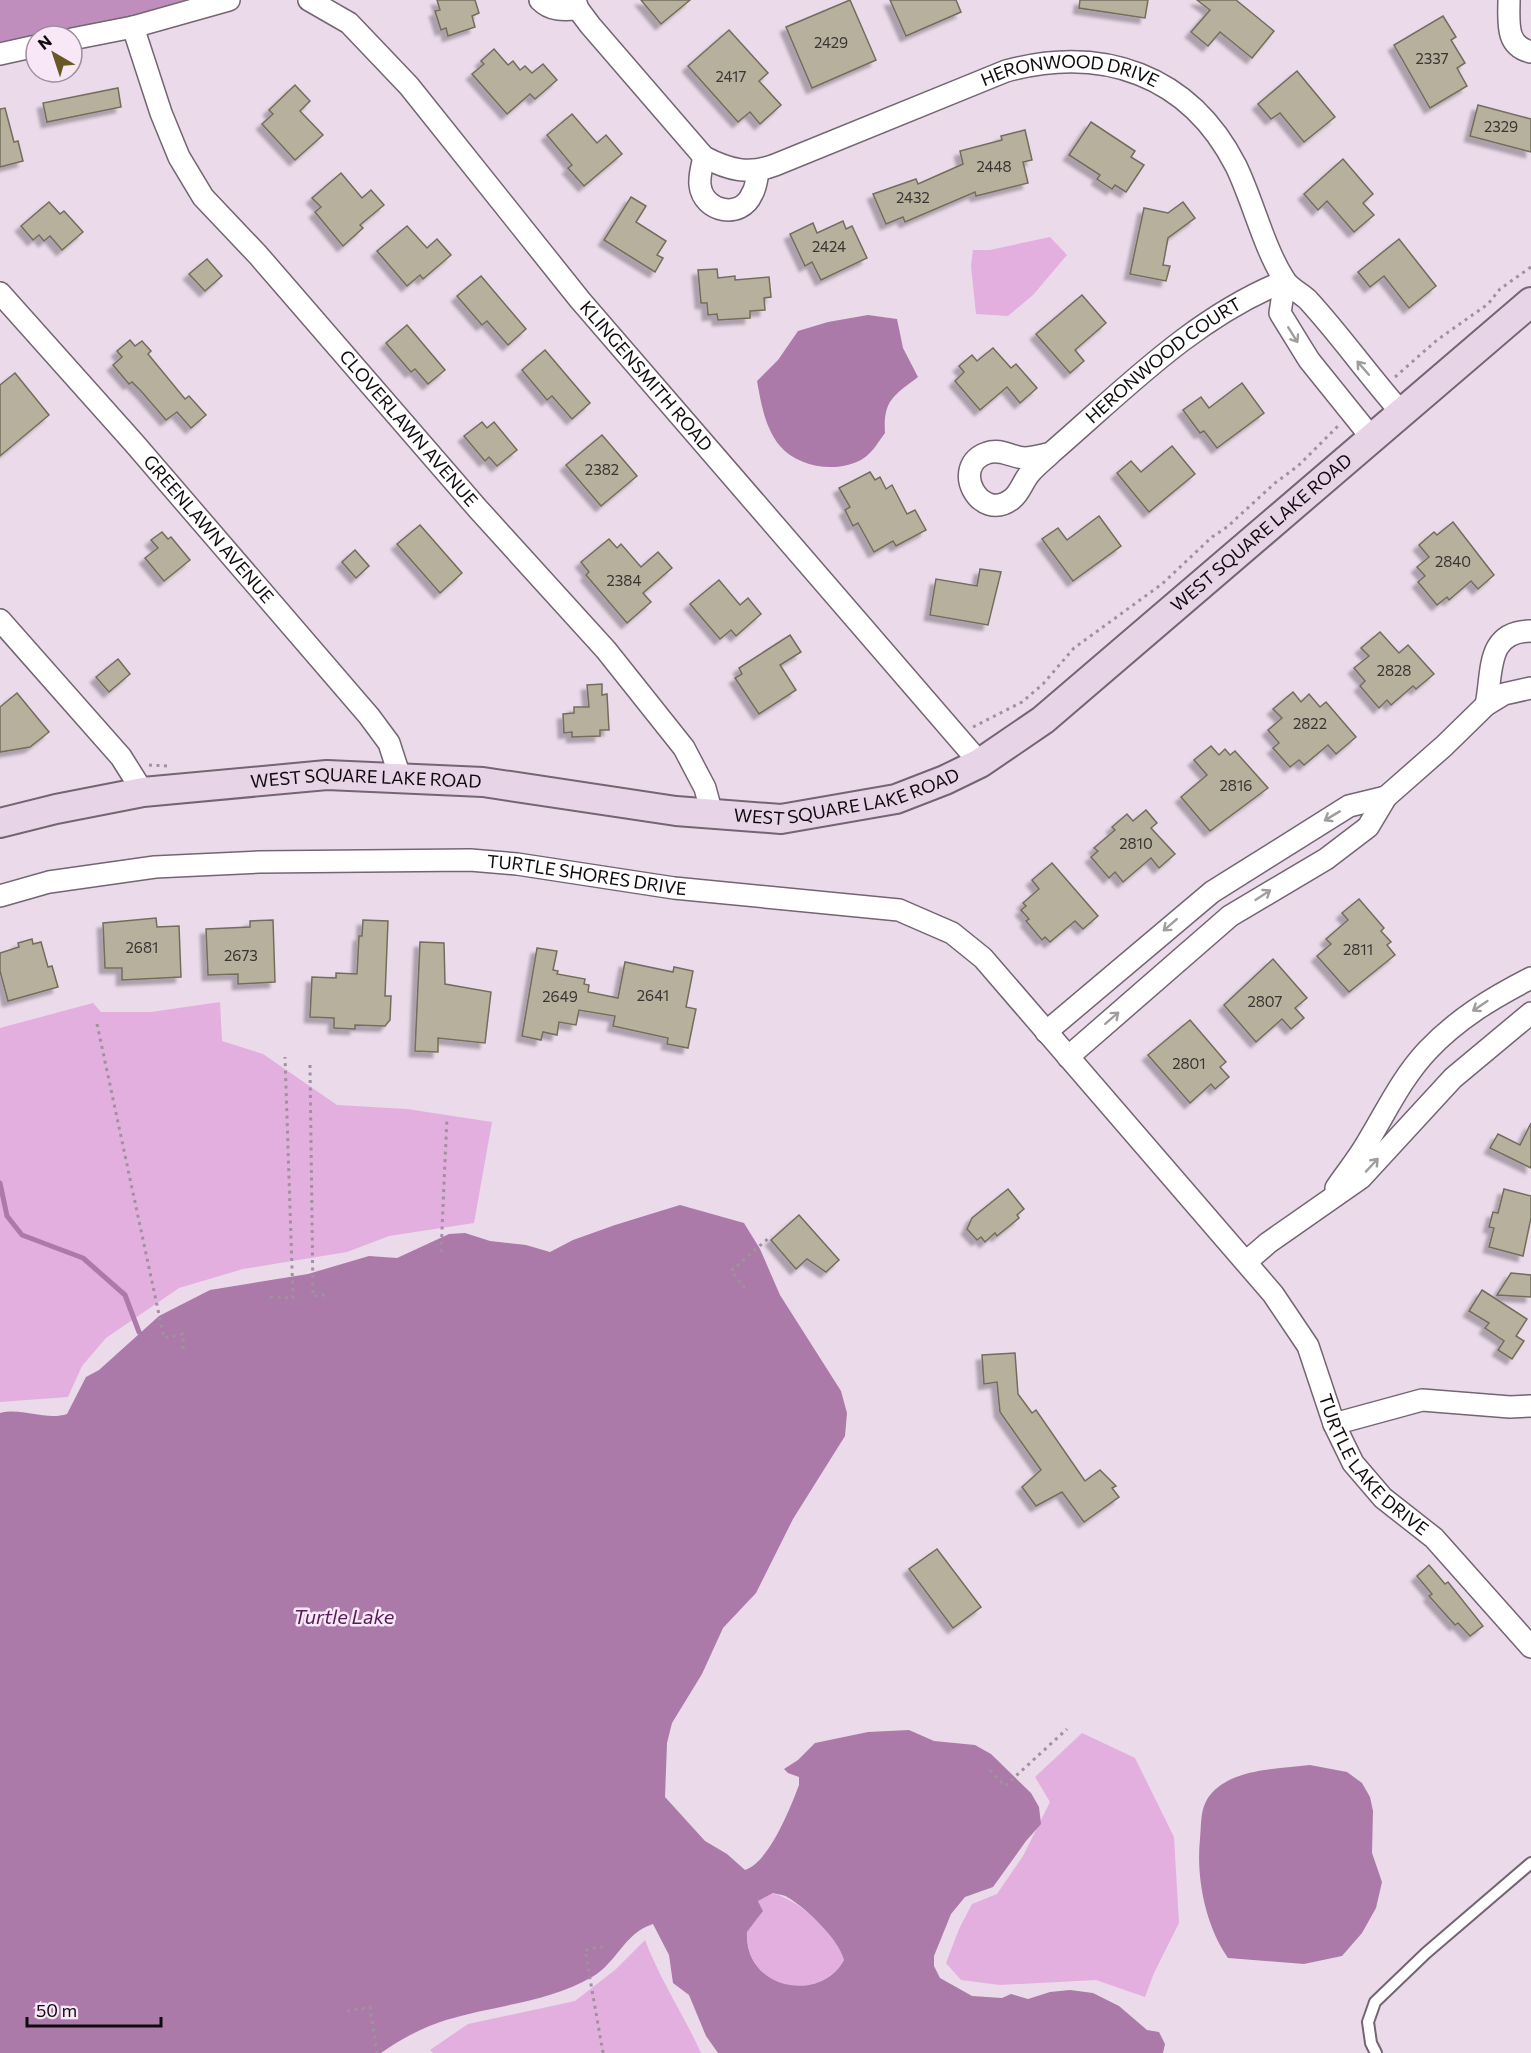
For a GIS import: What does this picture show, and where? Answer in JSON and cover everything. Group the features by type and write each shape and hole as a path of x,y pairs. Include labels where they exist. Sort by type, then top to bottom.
{"street":[{"path":"84,37 133,27 230,0"},
{"name":"KLINGENSMITH ROAD","path":"309,0 349,23 409,86 580,300 980,763"},
{"name":"HERONWOOD DRIVE","path":"540,0 546,7 560,10 577,5 704,157 730,169 758,171 1006,71 1055,61 1096,61 1143,75 1163,86 1208,123 1237,168 1285,281 1307,299 1401,412"},
{"path":"1509,0 1511,36 1521,49 1531,52"},
{"name":"CLOVERLAWN AVENUE","path":"133,27 164,122 179,157 203,197 258,255 478,509 606,650 684,748 705,788 712,814"},
{"path":"0,54 24,49"},
{"path":"704,157 700,186 711,205 721,210 731,211 743,206 752,196 758,171"},
{"path":"1285,281 1280,313 1308,360 1371,437"},
{"name":"HERONWOOD COURT","path":"1051,453 1202,324 1257,292 1285,281"},
{"name":"GREENLAWN AVENUE","path":"0,293 141,451 369,716 389,743 400,777"},
{"name":"WEST SQUARE LAKE ROAD","path":"0,823 56,809 143,792 327,775 483,782 712,814 781,819 896,799 945,780 980,763 1043,720 1371,437 1530,304"},
{"path":"0,620 114,749 143,792"},
{"path":"1486,705 1496,648 1504,639 1531,631"},
{"path":"1068,1057 1230,916 1347,844 1368,827 1386,797 1486,705 1504,694 1531,688"},
{"path":"1046,1032 1212,892 1349,806 1386,797"},
{"name":"TURTLE SHORES DRIVE","path":"0,896 49,882 155,867 416,859 516,864 674,888 858,904 899,910 952,933 983,958 1100,1095"},
{"path":"1212,892 1230,916"},
{"path":"1327,1201 1364,1149 1402,1083 1425,1053 1453,1026 1483,1003 1531,978"},
{"path":"1246,1262 1361,1178 1453,1078 1531,1013"},
{"name":"TURTLE LAKE DRIVE","path":"1100,1095 1246,1262 1302,1335 1314,1359 1334,1424 1344,1448 1366,1480 1389,1503 1434,1538 1531,1647"},
{"path":"1334,1424 1422,1400 1510,1407 1531,1406"}],"lane":[{"path":"1376,2053 1371,2043 1368,2022 1375,2002 1426,1953 1531,1863"}],"path":[{"path":"1397,375 1437,340 1488,304 1500,289 1531,267"},
{"path":"965,731 1022,702 1043,684 1074,648 1162,584 1212,537 1227,527 1275,483 1298,466 1339,426"},
{"path":"97,1024 164,1338 183,1334 183,1349"},
{"path":"270,1298 293,1298 285,1057"},
{"path":"310,1065 313,1296 325,1295"},
{"path":"441,1252 447,1117"},
{"path":"745,1288 731,1271 771,1236"},
{"path":"990,1770 1005,1786 1067,1729"},
{"path":"603,2053 585,1950 607,1946"},
{"path":"347,2011 370,2007 377,2053"}],"shaded area":[{"path":"0,0 210,0 84,28 84,24 24,24 24,40 0,47"},
{"path":"1050,237 1067,255 1033,295 1008,316 976,314 971,266 973,250 990,250"},
{"path":"220,1002 222,1041 263,1054 337,1105 407,1109 492,1122 474,1223 389,1236 347,1252 243,1269 179,1288 106,1338 82,1366 68,1397 0,1402 0,1028 93,1003 101,1012 151,1012"},
{"path":"1082,1733 1135,1758 1174,1837 1179,1923 1154,1973 1145,1997 1096,1980 1000,1985 961,1980 946,1963 959,1929 972,1904 997,1894 1023,1856 1050,1802 1035,1777"},
{"path":"771,1893 803,1909 815,1918 834,1939 844,1960 833,1974 818,1982 802,1986 786,1985 771,1979 758,1968 750,1952 747,1932 762,1909 758,1901"},
{"path":"645,1940 701,2053 433,2053 430,2050 468,2024 575,2001 615,1970"}],"water":[{"path":"868,315 897,319 903,348 918,377 891,400 886,413 885,433 864,458 843,466 808,464 788,453 775,439 764,415 757,381 778,360 798,331 828,322"},
{"name":"Turtle Lake","path":"680,1205 744,1223 760,1249 780,1295 841,1391 847,1413 845,1436 793,1519 756,1593 723,1628 702,1674 672,1723 667,1743 665,1797 705,1841 727,1854 745,1870 762,1857 778,1834 799,1785 799,1777 784,1769 798,1760 815,1743 868,1732 909,1730 934,1741 975,1745 991,1754 1031,1793 1039,1807 1041,1824 993,1887 965,1897 951,1914 934,1956 934,1966 940,1978 972,1996 1002,1998 1011,1994 1028,1999 1050,1992 1070,1990 1093,1993 1119,2006 1147,2030 1159,2032 1165,2044 1163,2053 718,2053 706,2036 689,1995 673,1983 669,1955 653,1924 635,1934 601,1971 575,1986 539,1998 437,2023 412,2034 381,2053 0,2053 0,1413 17,1412 50,1416 67,1414 86,1377 99,1370 159,1316 210,1290 308,1274 369,1256 397,1258 449,1234 465,1233 490,1241 526,1245 550,1252 573,1240","holes":["773,1893 785,1896 803,1908 829,1933 844,1960 833,1974 818,1982 802,1986 785,1984 770,1978 758,1967 749,1952 747,1932 763,1911 758,1901"]},
{"path":"1310,1765 1347,1772 1362,1783 1370,1797 1373,1811 1372,1853 1382,1882 1376,1908 1362,1933 1342,1956 1304,1964 1228,1958 1213,1931 1201,1885 1199,1854 1204,1805 1217,1788 1237,1777 1261,1770"}],"building":[{"path":"437,0 475,0 479,13 472,16 475,27 448,36 446,28 441,30 435,11 440,10"},
{"path":"641,0 690,0 661,24"},
{"path":"850,0 876,60 812,88 786,27"},
{"path":"890,0 956,0 961,12 906,36"},
{"path":"1080,0 1148,0 1145,18 1079,8"},
{"path":"1197,0 1236,0 1274,31 1252,58 1220,32 1208,46 1191,32 1210,10"},
{"path":"1443,16 1456,37 1451,40 1465,63 1457,68 1467,86 1430,108 1394,45"},
{"path":"729,30 768,73 759,81 781,105 760,124 750,112 738,122 688,66"},
{"path":"494,49 508,65 513,61 520,70 525,66 532,73 543,64 557,80 535,99 530,94 507,114 472,74 484,64 481,61"},
{"path":"1297,71 1335,117 1304,142 1280,113 1271,119 1258,104"},
{"path":"295,85 310,101 300,111 323,135 295,160 262,124 273,114 269,110"},
{"path":"118,88 121,107 47,122 43,103"},
{"path":"1478,105 1531,119 1531,152 1470,136"},
{"path":"5,108 14,142 18,141 23,161 0,167 0,109"},
{"path":"572,114 597,143 606,135 622,154 584,186 568,168 572,165 547,135"},
{"path":"1091,122 1135,151 1131,157 1144,165 1126,192 1115,185 1112,189 1097,179 1100,175 1069,155"},
{"path":"1025,130 1032,160 1023,162 1028,183 976,196 975,192 905,222 903,217 886,224 873,194 916,179 918,184 963,164 960,151 1002,140 1001,136"},
{"path":"1343,159 1373,194 1363,203 1374,215 1354,232 1327,201 1318,210 1304,194"},
{"path":"341,173 362,198 371,190 384,205 360,225 363,228 343,246 315,212 321,207 312,198"},
{"path":"631,197 646,206 636,222 666,241 657,255 663,258 655,272 604,240"},
{"path":"49,202 60,214 64,211 83,232 62,250 50,236 44,241 39,235 33,240 21,226"},
{"path":"1183,202 1195,218 1168,238 1163,265 1170,266 1166,281 1130,274 1144,208 1168,213"},
{"path":"843,221 846,229 852,226 867,258 821,280 812,262 805,266 790,234 813,223 817,233"},
{"path":"407,226 427,248 437,239 451,255 423,279 420,275 407,286 377,251"},
{"path":"1399,239 1436,286 1409,308 1384,276 1370,287 1358,272"},
{"path":"207,259 222,276 205,291 189,274"},
{"path":"717,269 718,278 735,276 735,280 769,277 771,297 764,298 765,310 750,311 750,318 718,320 717,314 708,315 707,303 701,303 698,270"},
{"path":"481,276 526,329 508,345 487,321 482,325 457,296"},
{"path":"1082,295 1106,323 1075,350 1084,361 1070,373 1036,334"},
{"path":"407,325 445,370 428,384 415,369 411,372 386,343"},
{"path":"130,340 135,346 142,341 151,351 148,354 185,399 189,396 206,415 191,428 177,412 166,420 141,391 132,382 129,384 113,365 122,357 117,351"},
{"path":"993,348 1011,368 1016,364 1037,388 1020,403 1007,387 980,410 955,381 964,372 959,366 972,355 977,361"},
{"path":"545,350 590,403 572,419 552,396 547,400 522,370"},
{"path":"15,373 49,415 0,456 0,385"},
{"path":"1242,383 1264,413 1217,448 1204,431 1200,433 1183,410 1201,397 1209,408"},
{"path":"482,422 487,428 494,422 517,450 497,466 489,457 485,461 464,436"},
{"path":"602,435 637,476 601,506 566,465"},
{"path":"1172,446 1195,474 1149,512 1117,473 1131,461 1141,472"},
{"path":"870,472 875,480 880,477 886,489 892,485 907,514 915,510 926,530 896,546 893,541 874,552 858,523 853,526 845,510 850,507 839,488"},
{"path":"1099,516 1121,546 1073,581 1042,539 1058,528 1067,540"},
{"path":"1453,522 1494,575 1478,589 1471,581 1449,600 1447,597 1437,605 1418,582 1425,576 1417,567 1429,557 1419,545 1434,532 1437,535"},
{"path":"420,525 462,573 440,593 397,544"},
{"path":"162,532 168,539 171,537 190,560 164,581 145,558 158,548 151,540"},
{"path":"609,539 617,548 621,544 641,567 658,552 672,568 643,593 651,602 627,623 586,575 589,572 581,562"},
{"path":"355,550 369,566 356,578 342,562"},
{"path":"980,569 1001,572 988,625 930,615 936,579 977,586"},
{"path":"719,580 740,605 748,598 761,614 736,636 731,630 720,639 690,604"},
{"path":"1380,632 1399,653 1408,645 1434,674 1416,689 1413,686 1391,705 1387,700 1379,708 1360,686 1365,681 1354,668 1369,656 1361,648"},
{"path":"790,635 801,652 780,665 796,690 759,714 735,678 742,674 739,668"},
{"path":"118,659 130,674 109,692 96,677"},
{"path":"602,684 602,695 607,694 609,730 600,730 600,736 572,737 572,732 564,733 563,714 574,713 574,707 589,707 587,685"},
{"path":"1293,692 1301,702 1309,694 1320,707 1326,702 1356,737 1336,754 1328,745 1304,765 1299,760 1290,767 1273,748 1279,743 1268,730 1282,718 1273,709"},
{"path":"17,693 49,732 30,747 0,752 0,707"},
{"path":"1211,746 1219,755 1225,749 1230,755 1235,751 1268,788 1210,831 1181,797 1207,775 1194,760"},
{"path":"1146,810 1157,823 1151,828 1175,854 1159,868 1151,858 1123,882 1115,872 1109,878 1091,857 1098,851 1094,848 1115,830 1112,827 1127,814 1133,821"},
{"path":"1052,863 1098,916 1083,929 1075,921 1050,942 1045,937 1042,940 1026,921 1029,919 1021,910 1026,906 1023,903 1039,889 1032,880"},
{"path":"1359,899 1384,928 1381,931 1391,942 1387,945 1395,955 1349,992 1317,956 1331,944 1326,939 1348,920 1342,913"},
{"path":"156,918 157,927 179,926 181,977 122,980 122,968 105,968 103,923"},
{"path":"273,920 275,982 238,984 238,974 208,975 206,929 250,927 250,921"},
{"path":"363,920 388,921 385,996 391,996 390,1020 385,1026 355,1025 355,1029 334,1028 334,1018 310,1017 312,977 336,978 336,973 357,974 359,936 362,936"},
{"path":"32,939 33,944 41,942 48,967 52,966 58,987 8,1001 0,971 0,953 19,947 18,943"},
{"path":"420,942 444,943 445,984 491,992 485,1043 438,1038 438,1052 415,1051"},
{"path":"537,948 557,951 553,970 558,971 557,974 585,979 584,984 589,985 588,992 618,998 625,962 673,972 674,967 693,971 686,1007 696,1009 688,1048 667,1044 668,1038 613,1026 615,1016 579,1010 576,1025 559,1022 557,1035 543,1032 541,1040 522,1036"},
{"path":"1273,959 1307,998 1295,1008 1304,1018 1291,1029 1282,1019 1256,1042 1224,1005"},
{"path":"1190,1020 1226,1062 1220,1067 1229,1077 1215,1089 1211,1084 1190,1103 1148,1055"},
{"path":"1531,1123 1531,1168 1490,1148 1498,1134 1520,1145"},
{"path":"1008,1189 1024,1209 1017,1215 1019,1218 997,1236 995,1233 985,1242 981,1237 977,1240 967,1229 972,1218"},
{"path":"1504,1189 1531,1196 1531,1218 1523,1256 1489,1247 1494,1228 1489,1227 1493,1212 1498,1213"},
{"path":"799,1215 839,1260 826,1272 807,1259 796,1269 771,1240"},
{"path":"1511,1273 1531,1275 1531,1297 1497,1295"},
{"path":"1482,1290 1527,1319 1516,1336 1524,1341 1512,1359 1498,1350 1504,1341 1485,1328 1489,1323 1469,1311"},
{"path":"1015,1353 1018,1394 1032,1413 1036,1410 1085,1481 1100,1470 1116,1486 1112,1488 1119,1497 1084,1522 1062,1492 1036,1506 1022,1487 1041,1470 1000,1412 997,1382 984,1384 982,1355"},
{"path":"937,1549 981,1607 953,1628 909,1569"},
{"path":"1429,1565 1445,1584 1448,1582 1483,1626 1470,1636 1458,1623 1455,1625 1429,1596 1432,1594 1417,1576"}],"waterway":[{"path":"0,1183 7,1216 22,1235 83,1258 125,1295 139,1332"}]}
